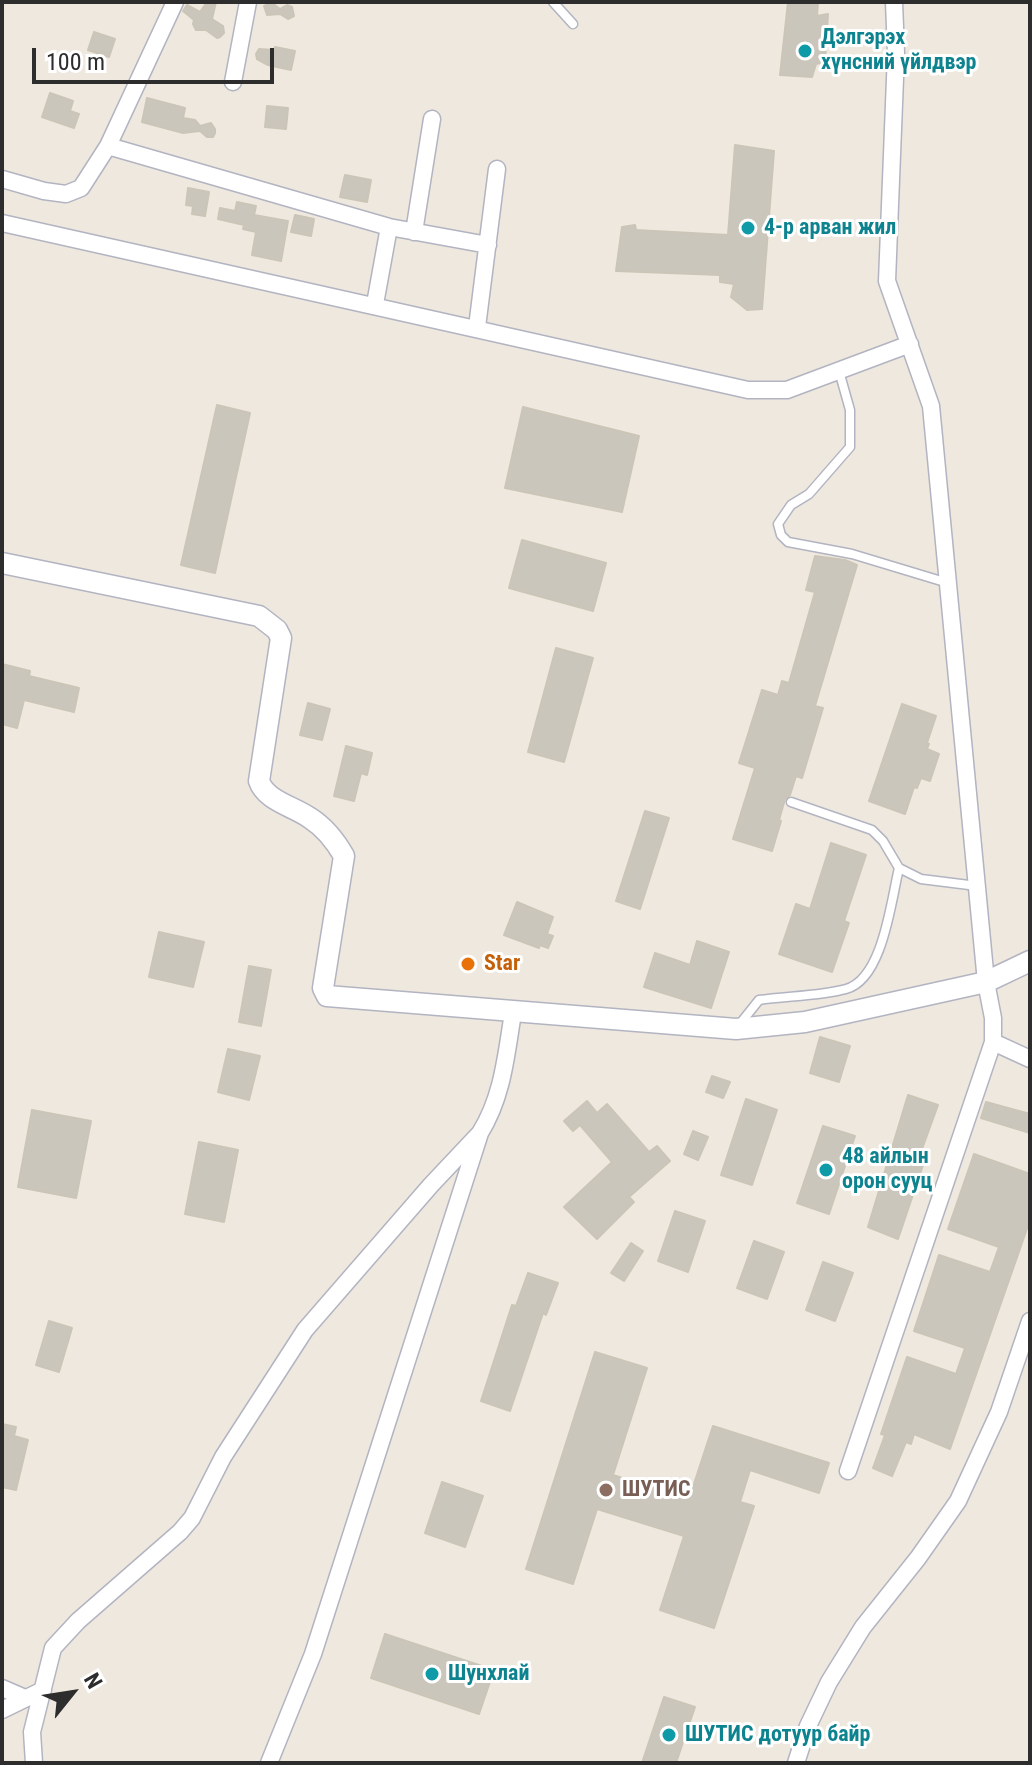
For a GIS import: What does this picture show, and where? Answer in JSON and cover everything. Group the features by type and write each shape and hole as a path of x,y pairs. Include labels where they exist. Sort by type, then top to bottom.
{"street":[{"path":"2,179 66,194 81,188 108,146 175,2"},
{"path":"233,82 248,2"},
{"path":"848,1471 993,1042 931,406 887,281 896,53 894,2"},
{"path":"414,232 432,119"},
{"path":"108,146 389,227 488,245"},
{"path":"477,327 497,169"},
{"path":"2,223 375,304 748,390 787,390 910,344"},
{"path":"375,304 389,227"},
{"path":"2,563 259,616 277,630 281,638 259,781 264,792 312,819 337,844 344,856 323,985 325,995 513,1013 736,1029 805,1022 986,982 1030,961"},
{"path":"269,1763 313,1654 480,1133 499,1095 513,1013"},
{"path":"993,1042 1030,1059"},
{"path":"34,1763 32,1732 53,1648 78,1621 192,1518 223,1457 305,1330 480,1133"},
{"path":"796,1763 808,1726 829,1682 863,1627 958,1501 999,1412 1030,1321"},
{"path":"2,1688 25,1698"},
{"path":"2,1710 43,1690"}],"lane":[{"path":"553,2 573,24"},
{"path":"839,371 850,410 850,447 809,494 791,505 778,524 781,535 788,542 852,554 948,583"},
{"path":"791,802 872,830 883,841 899,868 921,879 977,886"},
{"path":"736,1029 759,1000 848,989 865,978 876,961 899,868"}],"building":[{"path":"207,2 216,2 212,19 223,26 224,33 217,38 206,30 196,30 194,20 183,11 187,5 200,12"},
{"path":"271,2 280,9 287,5 292,7 294,16 288,19 280,14 267,15 264,6"},
{"name":"Дэлгэрэх хүнсний үйлдвэр","path":"788,2 818,2 817,16 828,14 825,62 816,64 812,77 780,75"},
{"path":"94,32 115,39 109,57 88,50"},
{"path":"275,47 295,51 291,70 257,59 259,49 274,50"},
{"path":"50,93 73,101 70,111 79,114 74,128 42,117"},
{"path":"147,98 185,108 183,118 195,120 200,126 211,123 215,129 213,137 207,137 200,131 183,133 142,122"},
{"path":"267,106 288,108 286,129 265,127"},
{"name":"4-р арван жил","path":"735,145 774,151 762,309 747,310 731,297 734,284 720,282 720,275 616,271 622,227 635,225 636,230 728,235"},
{"path":"345,175 371,180 367,202 340,197"},
{"path":"188,188 209,192 205,216 192,214 193,206 186,205"},
{"path":"237,202 256,206 254,215 288,221 281,261 252,255 256,232 243,229 244,225 218,219 220,208 235,211"},
{"path":"295,215 314,219 311,236 291,232"},
{"path":"217,405 250,413 215,573 181,565"},
{"path":"523,407 639,436 622,512 505,488"},
{"path":"522,540 606,563 593,611 509,588"},
{"path":"815,556 857,565 815,706 823,708 802,778 796,776 790,795 785,799 772,851 733,839 755,768 739,763 762,690 778,695 782,681 789,683 815,592 806,590"},
{"path":"556,648 593,658 564,762 528,752"},
{"path":"2,664 30,671 29,676 79,688 74,712 24,700 17,728 2,724"},
{"path":"308,703 330,709 322,740 300,735"},
{"path":"902,704 936,716 927,749 939,754 930,781 921,778 917,788 914,787 905,814 869,801"},
{"path":"346,746 372,753 367,775 361,773 354,801 334,796"},
{"path":"645,811 669,818 640,909 616,901"},
{"path":"831,843 866,855 844,921 849,923 832,972 779,954 796,904 810,909"},
{"path":"517,902 553,917 547,934 553,936 548,948 540,945 539,948 504,935"},
{"path":"159,932 204,942 193,987 149,977"},
{"path":"697,941 729,952 711,1008 644,987 655,953 690,965"},
{"path":"249,966 271,970 261,1026 239,1022"},
{"path":"820,1037 850,1046 839,1082 810,1073"},
{"path":"228,1049 260,1056 249,1100 218,1092"},
{"path":"712,1076 730,1082 723,1098 706,1092"},
{"path":"908,1095 938,1105 918,1160 924,1162 898,1239 868,1227"},
{"path":"746,1099 777,1110 752,1185 721,1175"},
{"path":"587,1101 597,1113 607,1104 649,1152 657,1146 670,1161 629,1197 634,1202 597,1239 564,1207 612,1162 580,1125 573,1131 564,1121"},
{"path":"986,1102 1030,1114 1030,1133 981,1118"},
{"path":"32,1110 91,1121 76,1198 18,1187"},
{"name":"48 айлын орон сууц","path":"823,1126 855,1136 829,1214 797,1203"},
{"path":"693,1131 708,1137 698,1160 684,1154"},
{"path":"199,1142 238,1150 224,1222 185,1214"},
{"path":"974,1154 1030,1174 1030,1220 950,1449 914,1434 911,1444 906,1442 892,1476 873,1468 907,1357 956,1374 965,1348 914,1331 939,1255 990,1272 999,1247 948,1229"},
{"path":"675,1211 705,1221 688,1272 658,1261"},
{"path":"754,1241 784,1252 767,1299 737,1288"},
{"path":"631,1243 643,1251 624,1281 611,1273"},
{"path":"823,1262 853,1273 835,1321 806,1310"},
{"path":"528,1273 558,1283 546,1315 543,1313 510,1411 481,1401 512,1305 516,1306"},
{"path":"49,1321 72,1328 59,1372 36,1365"},
{"name":"ШУТИС","path":"595,1352 647,1368 613,1475 689,1499 713,1426 829,1463 819,1493 750,1470 740,1502 754,1506 714,1628 660,1610 684,1536 597,1509 573,1584 526,1569"},
{"path":"2,1424 16,1427 14,1436 28,1440 16,1490 2,1487"},
{"path":"442,1482 483,1496 465,1547 425,1533"},
{"name":"Шунхлай","path":"385,1634 494,1670 479,1714 371,1678"},
{"name":"ШУТИС дотуур байр","path":"664,1697 695,1707 676,1763 642,1763"}],"place":[{"name":"Дэлгэрэх хүнсний үйлдвэр","path":"805,51"},
{"name":"4-р арван жил","path":"748,228"},
{"name":"Star","path":"468,964"},
{"name":"48 айлын орон сууц","path":"826,1170"},
{"name":"ШУТИС","path":"606,1490"},
{"name":"Шунхлай","path":"432,1674"},
{"name":"ШУТИС дотуур байр","path":"669,1735"}]}
